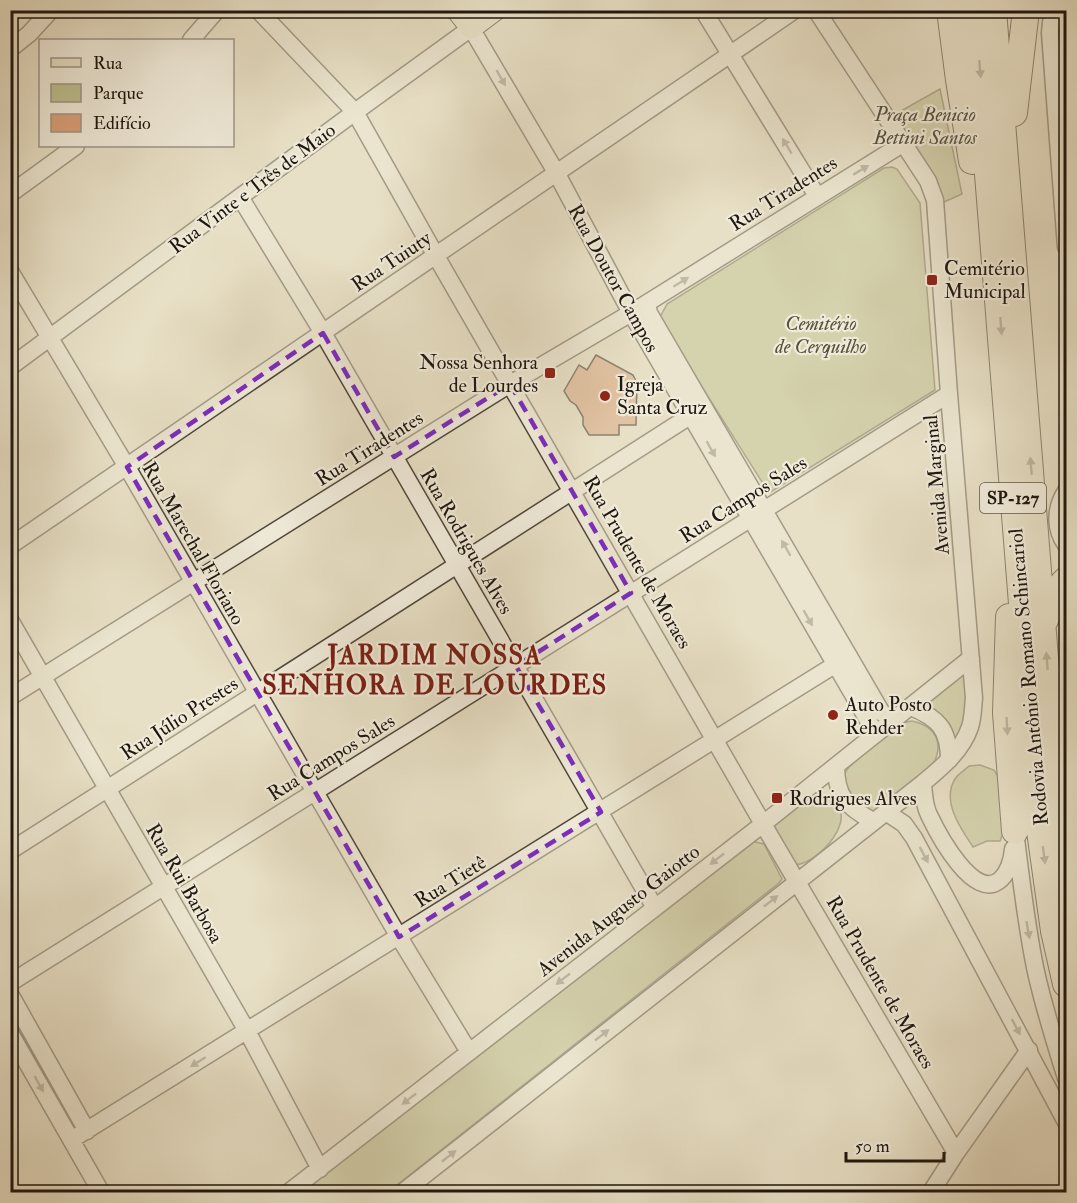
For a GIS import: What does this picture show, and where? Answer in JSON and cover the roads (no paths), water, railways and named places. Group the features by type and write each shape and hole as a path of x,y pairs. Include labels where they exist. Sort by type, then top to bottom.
{"highway":[{"path":"950,10 972,160 994,240"},
{"name":"Rodovia Antônio Romano Schincariol","path":"975,10 1040,831 1054,931 1066,984"},
{"name":"Rodovia Antônio Romano Schincariol","path":"993,10 1044,623 1060,845 1066,886"},
{"path":"1009,203 1011,140 1026,10"},
{"path":"1015,521 1006,657 1006,713 1015,831"},
{"path":"1044,623 1055,592 1066,580"}],"main road":[{"name":"Rua Doutor Campos","path":"457,10 471,28"},
{"name":"Rua Vinte e Três de Maio","path":"471,28 495,10"}],"street":[{"path":"10,49 29,34 51,10"},
{"path":"192,39 217,10"},
{"path":"703,10 818,196"},
{"name":"Rua Tuiuty","path":"10,546 795,10"},
{"path":"816,10 904,143"},
{"path":"1056,10 1051,22 1050,33 1060,64 1066,247"},
{"name":"Rua Prudente de Moraes","path":"269,14 355,112 436,256 956,1153"},
{"name":"Rua Vinte e Três de Maio","path":"10,367 471,28"},
{"name":"Rua Doutor Campos","path":"471,28 556,174 631,313 697,411 842,660 876,734"},
{"name":"Rua Tiradentes","path":"10,697 510,384 631,313 904,143"},
{"name":"Avenida Marginal","path":"904,143 928,181 935,200 975,698 970,727 962,743 949,760"},
{"path":"10,194 75,147"},
{"name":"Rua Rodrigues Alves","path":"240,197 323,333 655,908"},
{"name":"Rua Marechal Floriano","path":"10,271 127,467 399,937 470,1052"},
{"name":"Rua Doutor Campos","path":"647,303 649,313 697,411"},
{"name":"Rua Campos Sales","path":"10,982 949,394"},
{"name":"Rua Júlio Prestes","path":"10,850 697,411"},
{"path":"1066,490 1057,521 1066,545"},
{"name":"Rua Rui Barbosa","path":"10,620 247,1031 320,1169"},
{"name":"Avenida Augusto Gaiotto","path":"289,1192 764,824 972,658"},
{"name":"Rua Doutor Campos","path":"842,660 882,713 896,719"},
{"name":"Rua Tietê","path":"71,1140 717,740 842,660"},
{"path":"403,1192 923,783 949,760 949,746 941,725 931,716 911,706"},
{"path":"836,766 836,782 843,800 854,810 904,824 914,838 1066,1122"},
{"path":"923,783 924,800 929,816 954,857 974,880 988,885 998,882 1007,873 1013,855 1015,831"},
{"path":"1015,831 1024,907 1036,972 1066,1078"},
{"path":"10,994 87,1131"},
{"path":"10,1033 101,1192"},
{"path":"931,1192 1029,1050"}],"place":[{"name":"Cemitério Municipal","path":"932,280"},
{"name":"Nossa Senhora de Lourdes","path":"550,373"},
{"name":"Igreja Santa Cruz","path":"605,396"},
{"name":"Auto Posto Rehder","path":"833,715"},
{"name":"Rodrigues Alves","path":"777,798"}],"district":[{"name":"JARDIM NOSSA SENHORA DE LOURDES","path":"435,670"}],"park label":[{"name":"Praça Benicio Bettini Santos","path":"925,126"},
{"name":"Cemitério de Cerquilho","path":"821,334"}]}
